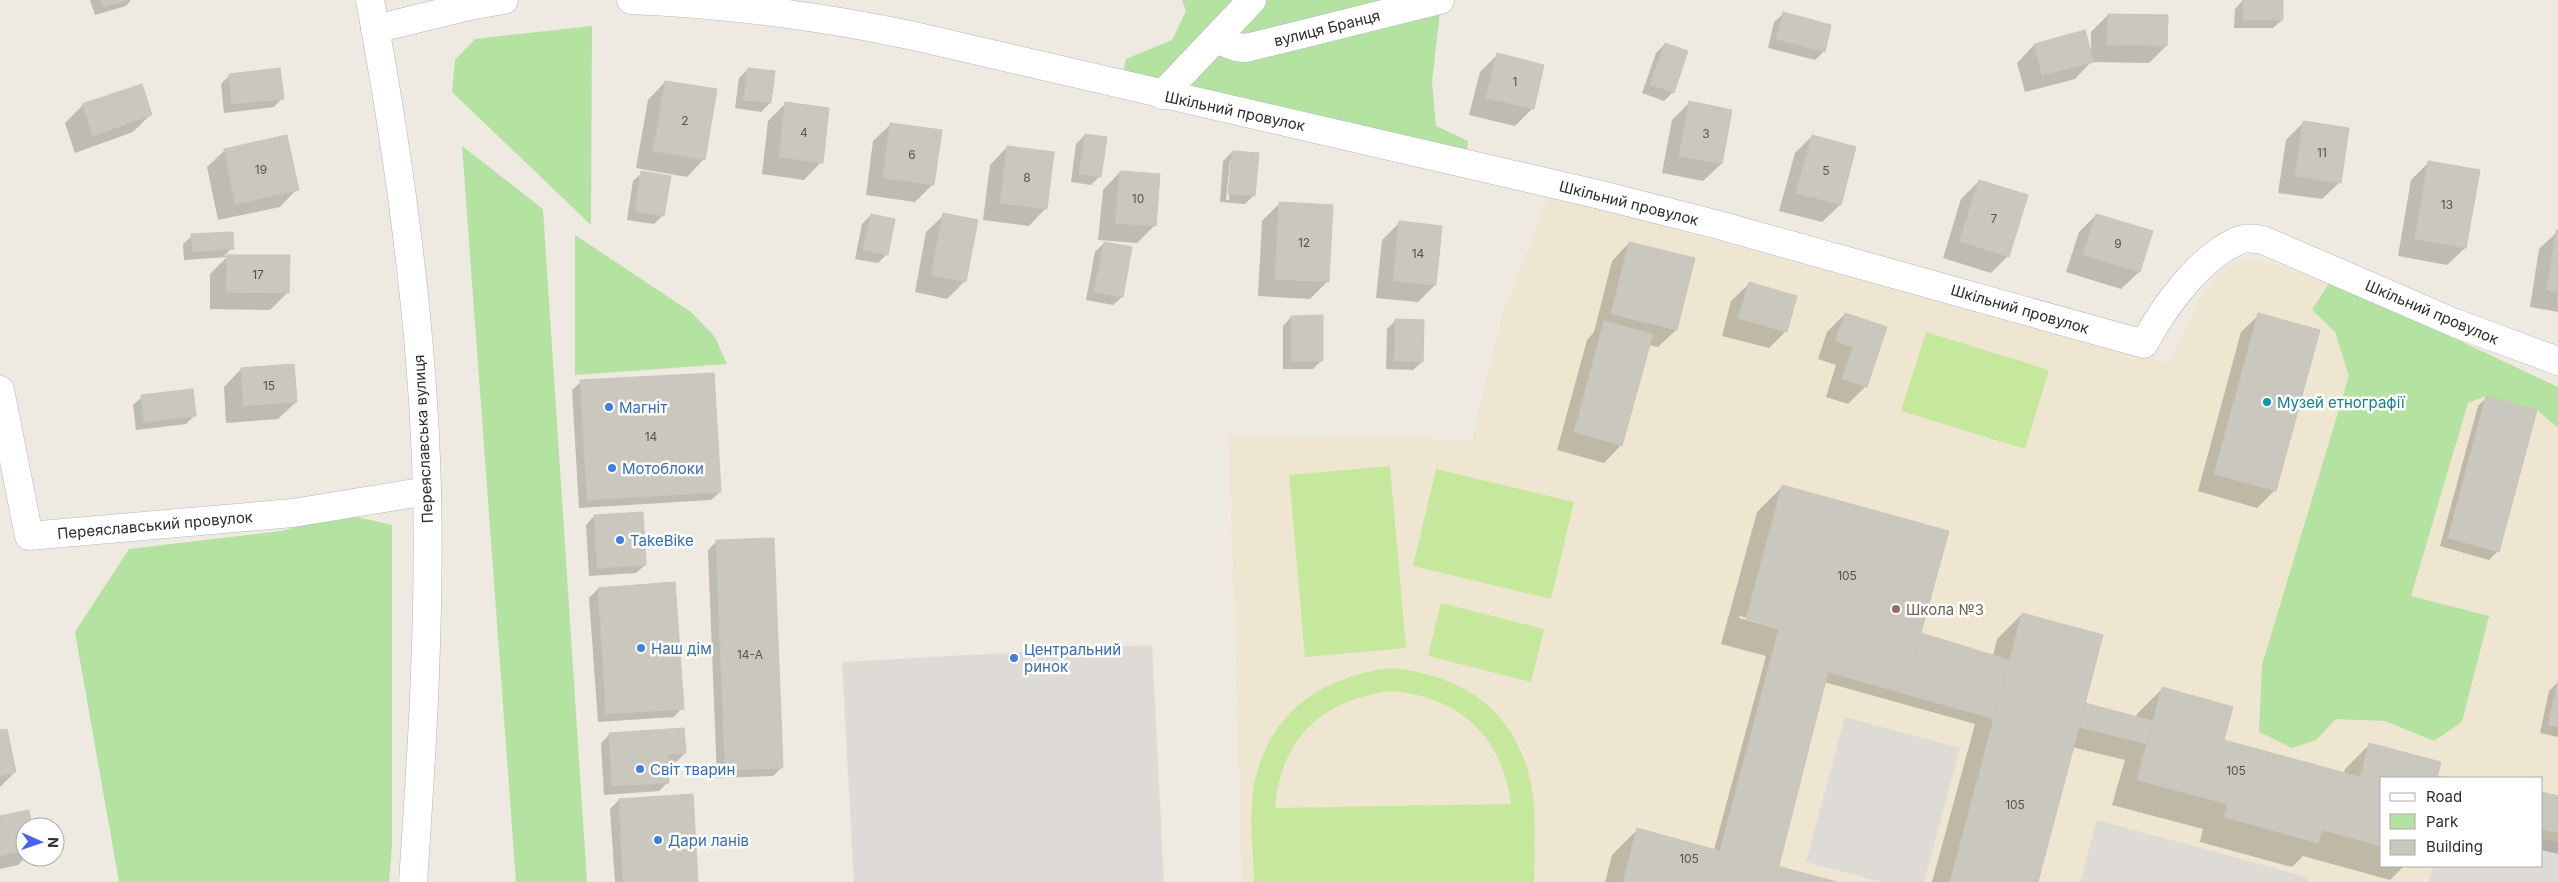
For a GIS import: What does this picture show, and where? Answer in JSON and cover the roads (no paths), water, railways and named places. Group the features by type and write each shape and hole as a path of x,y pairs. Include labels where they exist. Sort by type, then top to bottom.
{"street":[{"name":"Переяславська вулиця","path":"370,0 389,106 412,279 427,491 426,622 414,882"},
{"path":"375,29 474,5 504,0"},
{"name":"Шкільний провулок","path":"631,0 730,7 832,20 914,36 1162,95 1444,158 1715,224 2144,344 2154,324 2174,297 2210,260 2242,239 2263,240 2455,323 2558,361"},
{"path":"1162,95 1252,0"},
{"name":"вулиця Бранця","path":"1215,38 1236,47 1246,48 1440,0"},
{"name":"Переяславський провулок","path":"0,390 29,536 292,513 427,491"}],"place":[{"name":"Музей етнографії","path":"2267,402"},
{"name":"Магніт","path":"609,407"},
{"name":"Мотоблоки","path":"612,468"},
{"name":"TakeBike","path":"620,540"},
{"name":"Школа №3","path":"1896,609"},
{"name":"Наш дім","path":"641,648"},
{"name":"Центральний ринок","path":"1014,658"},
{"name":"Світ тварин","path":"640,769"},
{"name":"Дари ланів","path":"658,840"}]}
